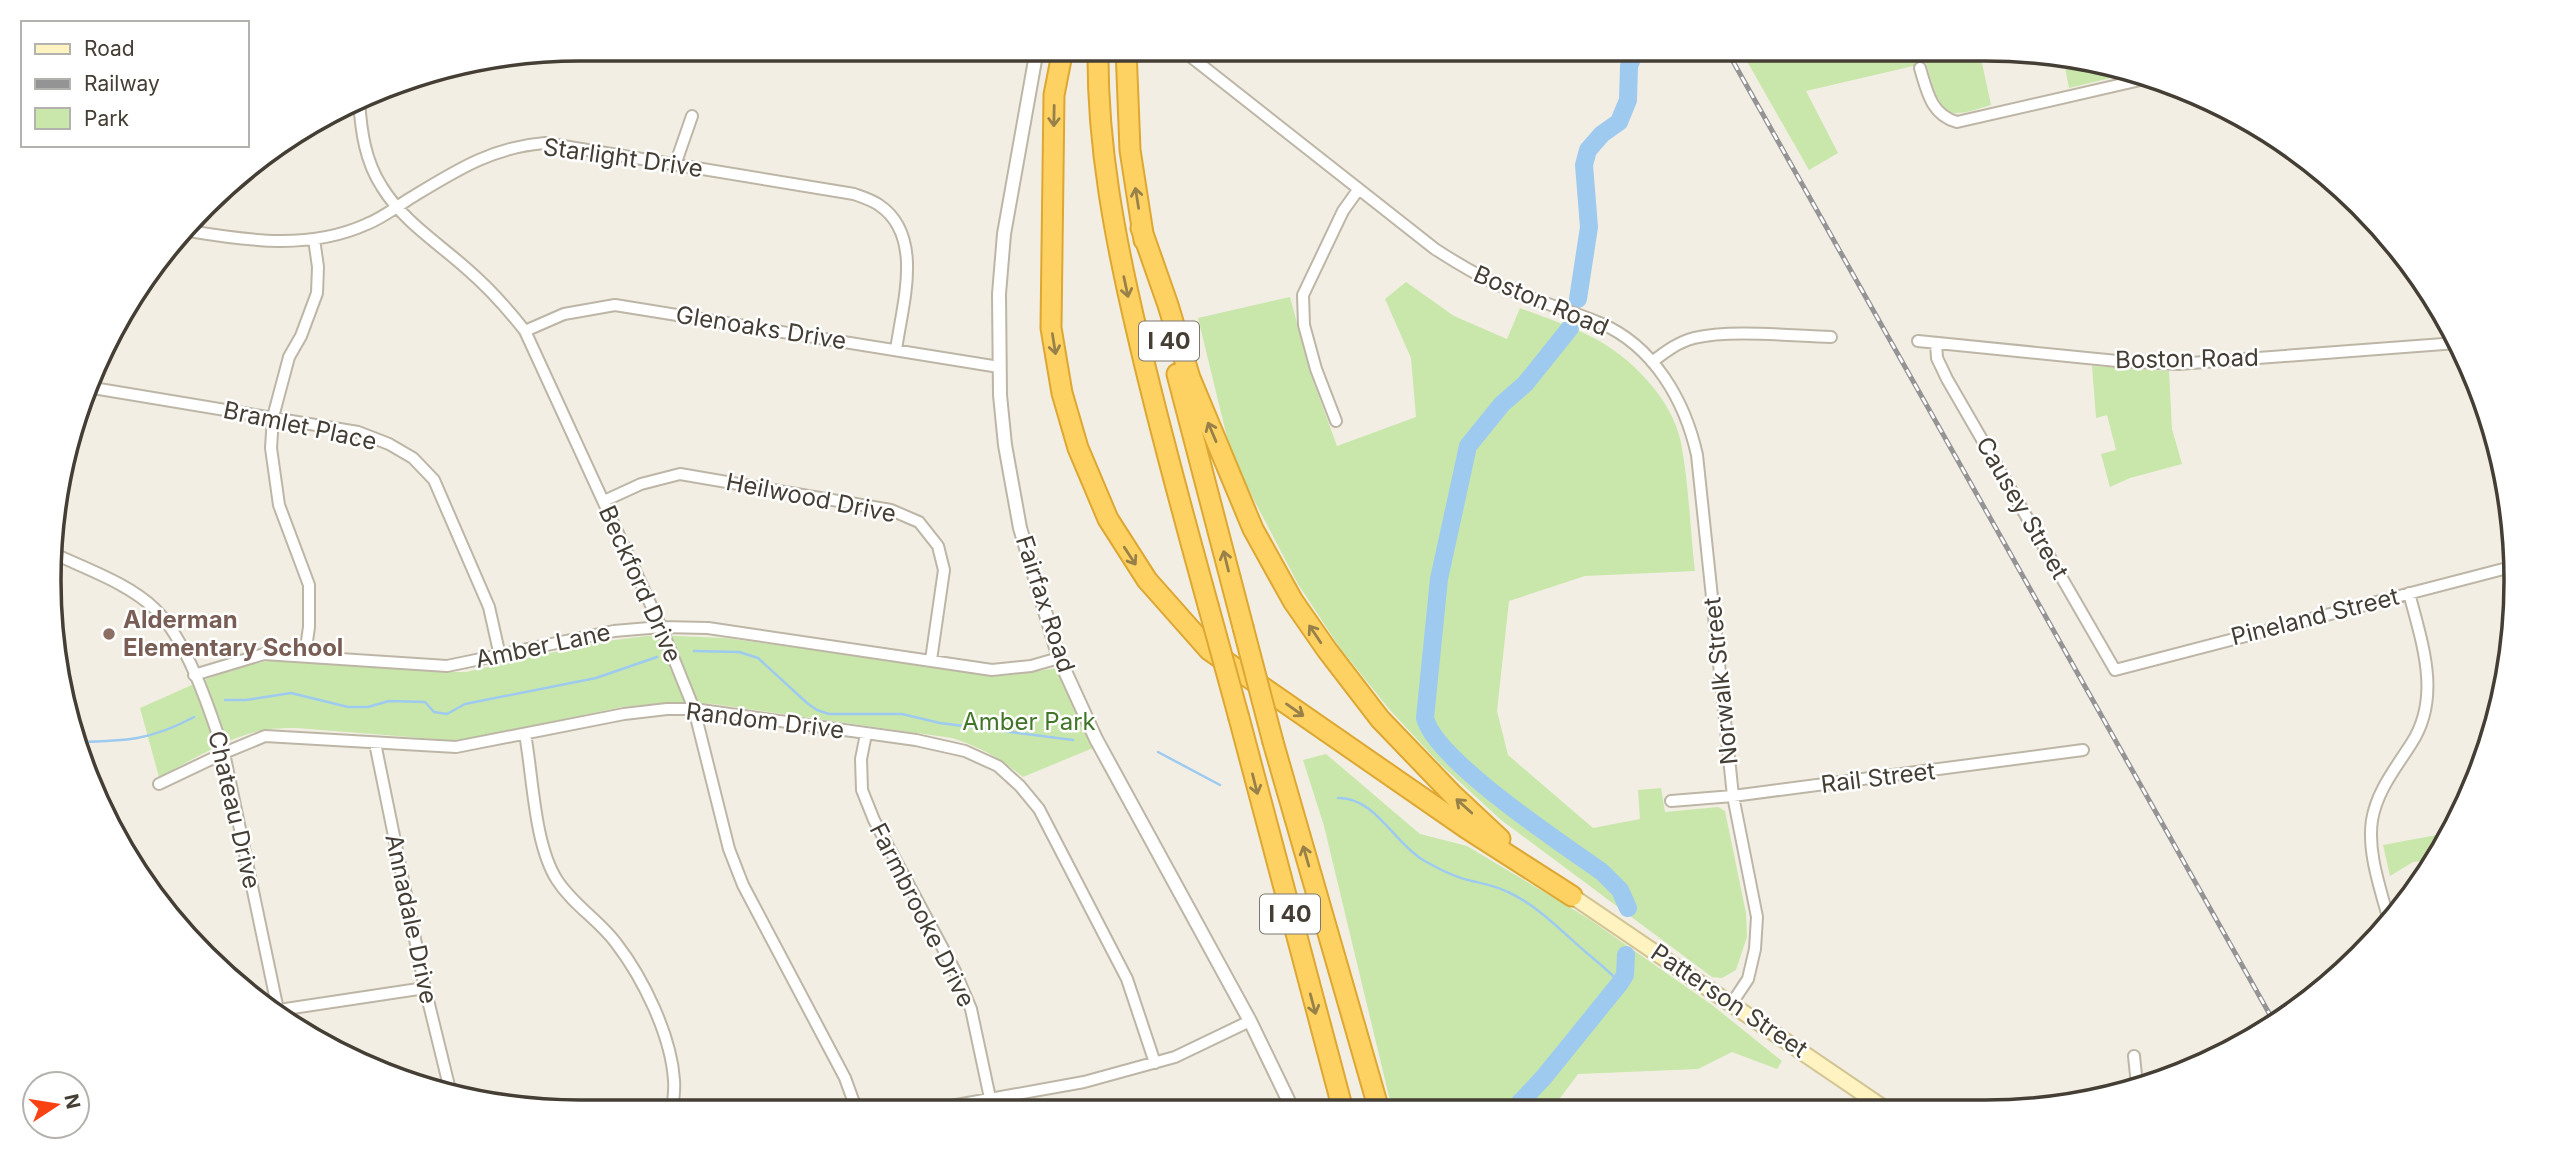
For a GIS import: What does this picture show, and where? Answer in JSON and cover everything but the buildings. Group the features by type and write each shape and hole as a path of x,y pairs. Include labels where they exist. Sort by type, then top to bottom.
{"highway":[{"path":"1061,61 1054,96 1051,328 1062,393 1078,449 1108,519 1147,580 1209,650 1466,828 1572,896"},
{"name":"I 40","path":"1098,61 1101,132 1112,219 1154,406 1340,1100"},
{"name":"I 40","path":"1126,61 1130,150 1141,228 1273,742 1376,1100"},
{"path":"1141,228 1190,379 1253,529 1293,601 1380,719 1452,795 1503,841 1572,896"}],"main road":[{"name":"Patterson Street","path":"1572,896 1872,1100"}],"street":[{"name":"Fairfax Road","path":"1035,61 1004,234 999,294 999,367 1006,445 1020,528 1059,658 1111,768 1250,1021 1288,1100"},
{"name":"Boston Road","path":"1196,61 1358,190 1468,271 1602,324 1652,362"},
{"path":"1920,68 1935,108 1941,116 1957,122 2130,82"},
{"name":"Beckford Drive","path":"360,111 368,160 381,186 396,207 501,300 525,331 661,627 694,709 729,849 743,885 845,1078 853,1100"},
{"path":"675,165 692,116"},
{"name":"Starlight Drive","path":"196,232 253,241 331,236 368,224 472,163 519,145 545,143 854,194 879,204 896,221 908,256 896,350"},
{"path":"1336,421 1316,369 1304,325 1303,295 1343,211 1358,190"},
{"path":"305,655 309,627 309,585 279,505 271,448 274,417 289,357 301,336 317,293 318,267 314,239"},
{"name":"Glenoaks Drive","path":"525,331 564,314 615,305 999,367"},
{"path":"1652,362 1684,341 1707,336 1831,337"},
{"name":"Boston Road","path":"1918,341 2117,361 2181,364 2446,343"},
{"name":"Causey Street","path":"1936,343 1937,358 1947,379 2115,670"},
{"name":"Norwalk Street","path":"1652,362 1677,396 1687,418 1697,455 1734,796 1757,917 1755,949 1748,979 1732,1003"},
{"name":"Bramlet Place","path":"98,389 358,432 389,444 413,458 433,480 448,511 489,607 500,656"},
{"name":"Heilwood Drive","path":"604,500 641,484 680,474 891,510 919,522 938,546 944,570 931,660"},
{"name":"Chateau Drive","path":"62,557 131,592 154,608 173,631 194,675 224,753 277,1001"},
{"name":"Pineland Street","path":"2115,670 2504,569"},
{"path":"2386,909 2375,857 2372,824 2375,808 2384,783 2413,741 2424,716 2429,683 2424,650 2409,593"},
{"name":"Amber Lane","path":"194,675 264,654 447,666 581,636 661,627 708,628 992,670 1031,666 1059,658"},
{"name":"Random Drive","path":"159,784 265,736 456,747 624,714 667,709 727,712 916,740 965,751 998,766 1020,786 1039,809 1126,979 1155,1063"},
{"path":"525,734 545,854 557,880 616,943 657,1016 668,1048 674,1081 673,1100"},
{"name":"Farmbrooke Drive","path":"866,734 861,759 862,790 874,820 955,971 971,1009 990,1098"},
{"name":"Annadale Drive","path":"374,743 425,988 448,1083"},
{"name":"Rail Street","path":"1671,801 1734,796 2083,750"},
{"path":"287,1009 425,988"},
{"path":"983,1100 1084,1082 1155,1063 1175,1057 1250,1021"},
{"path":"2134,1056 2136,1077"}],"green space":[{"path":"1747,61 1982,61 1991,105 1965,112 1950,112 1940,102 1926,63 1806,91 1838,153 1809,170"},
{"path":"2065,68 2113,78 2069,88"},
{"path":"1406,282 1454,316 1507,339 1520,308 1590,336 1634,367 1669,410 1681,443 1695,571 1585,576 1509,601 1497,711 1508,755 1593,828 1640,819 1638,790 1661,788 1665,812 1718,807 1725,811 1746,913 1747,937 1736,970 1722,978 1712,977 1501,820 1439,763 1389,709 1340,648 1298,584 1232,458 1198,318 1290,297 1311,375 1337,446 1416,417 1411,358 1385,299"},
{"path":"2092,366 2169,371 2172,429 2182,464 2130,478 2110,487 2101,454 2116,450 2107,415 2096,418"},
{"name":"Amber Park","path":"654,635 725,638 1003,676 1058,668 1093,748 1023,777 989,754 952,738 713,704 675,702 622,707 459,741 297,728 268,729 220,745 159,777 140,708 226,671 262,662 280,660 466,672 599,642"},
{"path":"1326,754 1420,834 1467,846 1589,919 1712,1005 1782,1061 1777,1069 1732,1052 1698,1069 1578,1074 1559,1100 1390,1100 1324,826 1303,760"},
{"path":"2437,835 2421,861 2413,862 2390,876 2383,845"}],"waterway":[{"path":"1578,299 1589,227 1584,165 1588,150 1602,134 1619,122 1628,100 1631,61"},
{"path":"1570,328 1525,384 1502,404 1468,446 1439,579 1425,718 1434,736 1475,778 1602,872 1620,890 1628,908"},
{"path":"694,651 739,652 758,658 807,703 829,714 902,714 940,723 1073,740"},
{"path":"225,700 246,700 291,693 348,707 368,707 389,701 425,702 434,712 447,714 465,704 596,678 657,657"},
{"path":"87,742 150,735 194,717"},
{"path":"1158,752 1220,785"},
{"path":"1338,798 1363,805 1428,863 1460,878 1490,885 1520,898 1550,920 1620,983"},
{"path":"1522,1100 1620,983 1625,975 1626,955"}],"railway":[{"path":"1733,61 2270,1014"}],"place":[{"name":"Alderman Elementary School","path":"109,634"}]}
